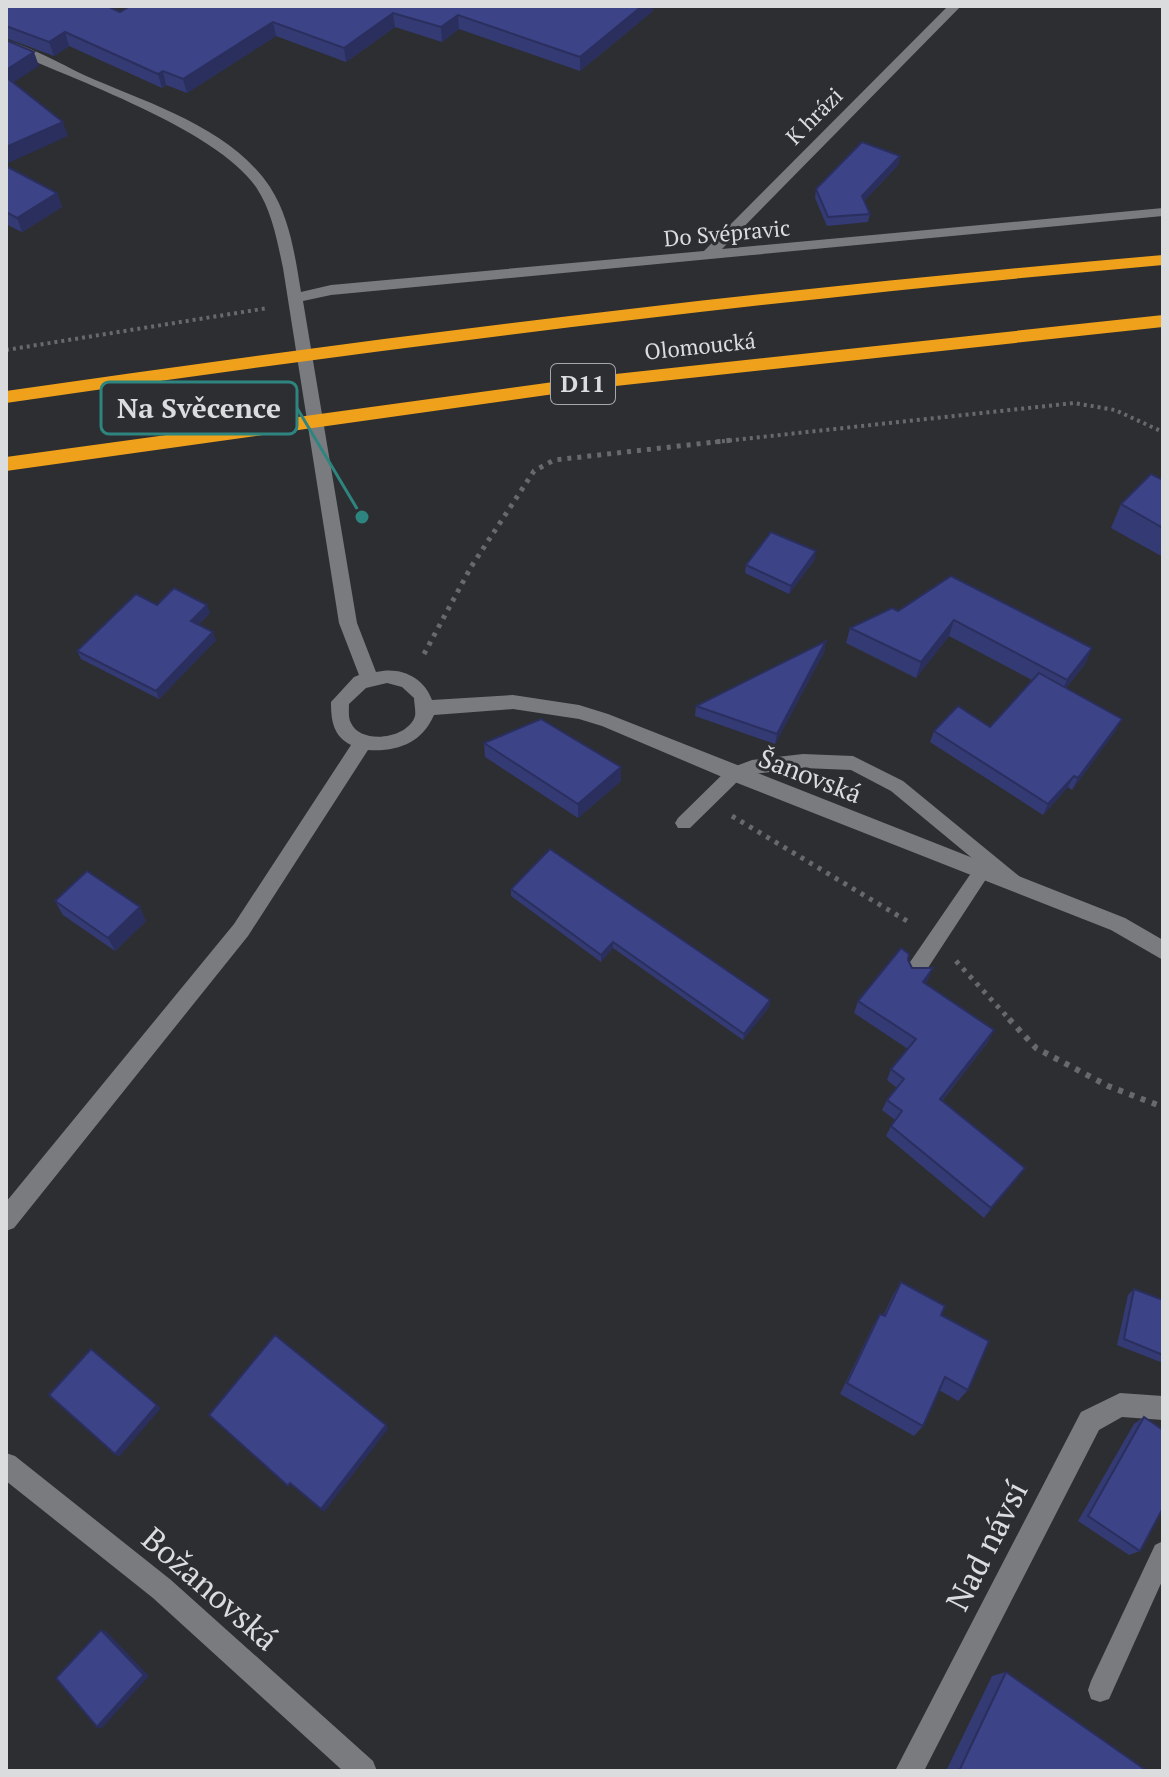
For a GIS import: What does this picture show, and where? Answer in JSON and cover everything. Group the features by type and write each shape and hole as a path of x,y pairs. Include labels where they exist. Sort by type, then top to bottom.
{"highway":[{"name":"Olomoucká","path":"6,397 558,322 795,294 1163,260"},
{"name":"Olomoucká","path":"6,464 597,382 1163,321"}],"street":[{"name":"K hrázi","path":"706,257 955,6"},
{"path":"6,44 182,124 237,159 256,179 272,203 283,231 348,623 369,678"},
{"name":"Do Svépravic","path":"295,298 331,290 1163,212"},
{"path":"387,676 404,680 422,694 425,708 416,730 401,740 382,744 363,742 347,733 338,718 345,694 369,678 387,676"},
{"name":"Šanovská","path":"425,708 513,702 579,712 1013,881 1118,924 1163,951"},
{"path":"6,1220 241,930 363,742"},
{"name":"Nad návsí","path":"909,1771 1090,1421 1120,1405 1163,1408"},
{"name":"Božanovská","path":"6,1465 162,1589 363,1771"}],"lane":[{"path":"684,823 734,774 752,767 803,761 853,763 897,786 1013,881"},
{"path":"915,971 983,869"},
{"path":"1100,1690 1163,1553"}],"path":[{"path":"6,350 258,312 295,298"},
{"path":"424,654 471,567 534,471 554,460 1074,403 1115,410 1163,432"}],"building":[{"path":"6,6 107,6 120,12 130,6 642,6 580,57 458,15 441,27 393,13 344,48 273,22 183,79 163,71 158,74 65,32 49,42 6,26"},
{"path":"6,40 34,52 6,70"},
{"path":"6,77 63,122 6,147"},
{"path":"862,142 900,156 862,196 870,214 828,217 816,189"},
{"path":"6,166 57,193 17,218 6,212"},
{"path":"1151,474 1163,480 1163,528 1121,504"},
{"path":"771,532 816,551 791,586 746,565"},
{"path":"951,576 1092,648 1067,680 954,620 921,662 850,628 892,608 898,611"},
{"path":"174,588 207,605 191,621 213,632 156,691 77,651 136,594 157,605"},
{"path":"826,641 777,734 696,706"},
{"path":"1039,673 1122,719 1078,778 1074,776 1048,804 934,731 958,706 990,727"},
{"path":"541,719 621,767 578,804 484,743"},
{"path":"550,849 770,1000 744,1034 613,942 601,955 511,889"},
{"path":"87,871 140,907 108,938 55,901"},
{"path":"901,948 909,954 912,968 933,968 923,982 994,1030 940,1099 1025,1168 991,1208 891,1126 902,1111 887,1100 904,1079 891,1069 916,1039 858,1001"},
{"path":"901,1282 945,1306 941,1315 989,1341 968,1390 945,1377 923,1426 847,1383 880,1314 885,1316"},
{"path":"1134,1289 1163,1300 1163,1355 1124,1339"},
{"path":"275,1335 386,1425 321,1509 290,1483 288,1486 209,1415"},
{"path":"91,1349 157,1405 115,1454 49,1395"},
{"path":"1144,1417 1163,1430 1163,1508 1140,1551 1088,1516"},
{"path":"101,1630 144,1675 97,1727 56,1678"},
{"path":"1006,1672 1147,1771 959,1771"}],"place":[{"name":"Na Svěcence","path":"362,517"}]}
